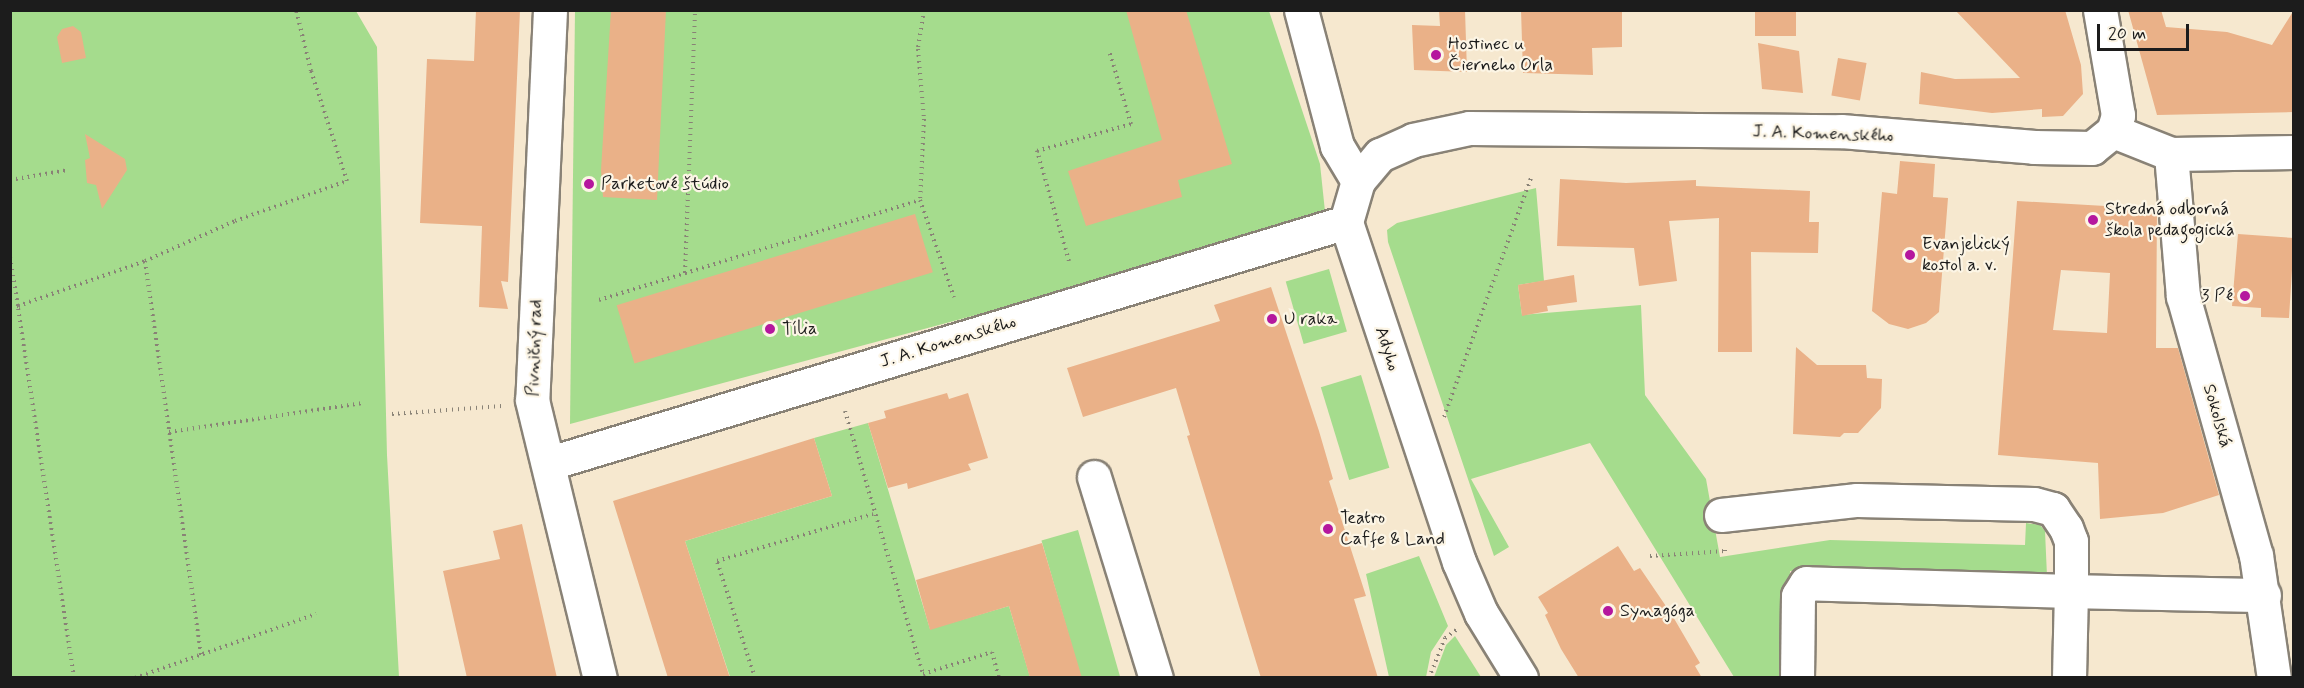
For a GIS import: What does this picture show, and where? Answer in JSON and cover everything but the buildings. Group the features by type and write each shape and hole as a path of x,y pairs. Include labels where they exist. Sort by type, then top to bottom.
{"street":[{"name":"Pivničný rad","path":"550,10 532,400 550,463 600,678"},
{"path":"1301,10 1337,146 1358,181 1346,222"},
{"path":"2100,10 2118,115 2113,131 2171,154 2294,152"},
{"name":"J. A. Komenského","path":"1358,181 1380,155 1413,140 1469,128 1841,131 2034,147 2092,148 2113,131"},
{"name":"Sokolská","path":"2171,154 2183,296 2264,595 2274,678"},
{"name":"J. A. Komenského","path":"550,463 1346,222"},
{"name":"Adyho","path":"1346,222 1459,562 1481,613 1521,678"},
{"path":"1094,477 1156,678"},
{"path":"1721,515 1857,500 2044,506 2059,516 2071,541 2069,678"},
{"path":"1797,678 1798,596 1806,583 2264,595"}],"path":[{"path":"10,307 145,261 235,221 347,181 310,71 296,10"},
{"path":"685,273 695,10"},
{"path":"924,10 918,49 924,118 920,200 954,297"},
{"path":"1070,261 1037,151 1131,124 1109,50"},
{"path":"10,180 68,170"},
{"path":"1442,423 1531,178"},
{"path":"599,300 920,200"},
{"path":"10,257 74,678"},
{"path":"145,261 201,655"},
{"path":"169,432 363,403"},
{"path":"392,414 499,407"},
{"path":"845,411 873,514 923,676 992,652 999,678"},
{"path":"755,678 717,561 873,514"},
{"path":"135,678 316,614"},
{"path":"1429,678 1445,638 1456,630"}],"green space":[{"path":"10,11 356,11 377,47 387,455 399,677 11,677"},
{"path":"575,11 1269,11 1320,164 1326,221 570,424"},
{"path":"1536,188 1544,281 1518,285 1522,315 1641,305 1645,395 1706,479 1720,557 1830,540 2025,545 2026,523 2040,525 2045,531 2047,576 1790,571 1788,677 1734,677 1590,443 1471,479 1509,547 1494,556 1388,242 1387,230 1397,223"},
{"path":"1329,269 1347,331 1304,344 1286,281"},
{"path":"1361,375 1389,468 1349,480 1321,387"},
{"path":"868,423 930,629 1009,606 1030,677 730,677 685,541 832,496 814,438"},
{"path":"1078,530 1120,677 1081,678 1041,540"},
{"path":"1419,556 1448,626 1431,652 1426,677 1389,677 1366,574"},
{"path":"1455,636 1481,677 1434,677 1446,645"}],"place":[{"name":"Hostinec u Čierneho Orla","path":"1436,55"},
{"name":"Parketové štúdio","path":"589,184"},
{"name":"Stredná odborná škola pedagogická","path":"2093,220"},
{"name":"Evanjelický kostol a. v.","path":"1910,255"},
{"name":"3 Pé","path":"2245,296"},
{"name":"U raka","path":"1272,319"},
{"name":"Tília","path":"770,329"},
{"name":"Teatro Caffe & Land","path":"1328,529"},
{"name":"Synagóga","path":"1608,611"}]}
